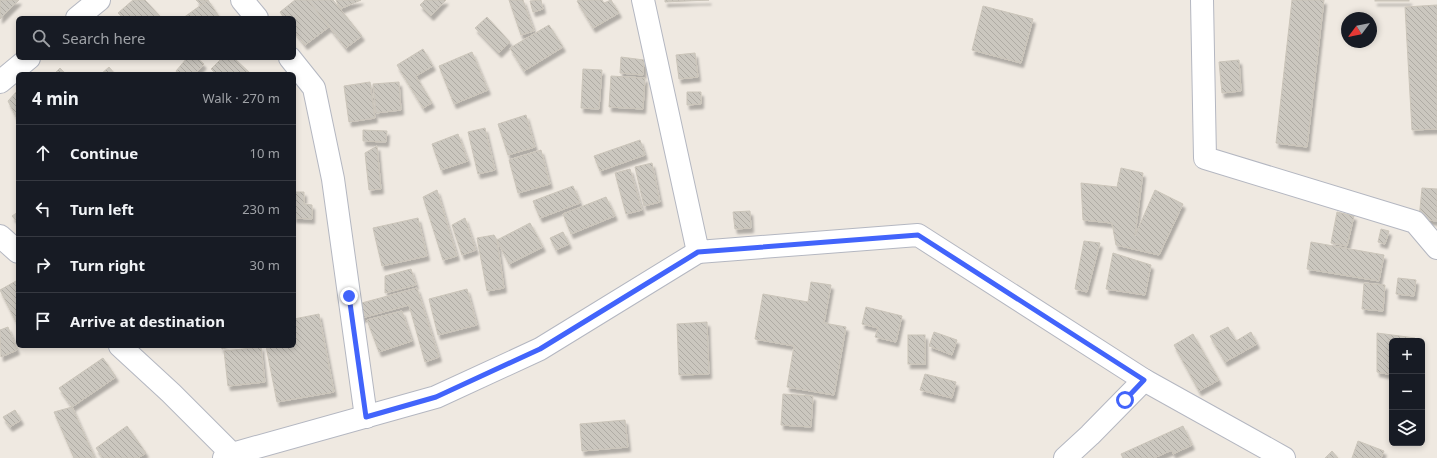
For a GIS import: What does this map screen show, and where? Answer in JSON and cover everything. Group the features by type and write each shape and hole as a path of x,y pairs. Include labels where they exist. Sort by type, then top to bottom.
{"street":[{"path":"80,16 99,0"},
{"path":"242,0 255,16"},
{"path":"642,0 698,252"},
{"path":"1202,0 1205,158 1415,222 1437,248"},
{"path":"0,82 27,60"},
{"path":"292,60 314,88 333,179 366,417"},
{"path":"122,348 171,393 228,456 436,397 540,349 698,252 918,235 1144,380 1284,458"},
{"path":"0,236 16,250"},
{"path":"1065,458 1090,436 1144,380"}],"building":[{"path":"0,0 19,0 0,19"},
{"path":"133,0 145,0 160,16 121,16 118,13"},
{"path":"196,0 208,0 202,6"},
{"path":"208,0 219,16 186,16"},
{"path":"295,0 308,0 329,27 305,45 296,34 296,16 283,16 280,12"},
{"path":"308,0 333,0 362,36 346,48"},
{"path":"336,0 361,0 340,9"},
{"path":"425,0 446,0 431,16 420,5"},
{"path":"509,0 523,0 534,31 521,35"},
{"path":"541,0 543,9 533,12 530,1"},
{"path":"602,0 604,3 611,0 619,13 593,28 577,1"},
{"path":"665,0 709,0 665,2"},
{"path":"1292,0 1324,0 1307,147 1276,143"},
{"path":"1409,0 1409,1 1375,1"},
{"path":"1437,5 1437,129 1412,130 1405,7"},
{"path":"983,6 1033,19 1021,63 972,50"},
{"path":"487,17 510,42 499,53 475,28"},
{"path":"549,25 563,47 524,71 510,48"},
{"path":"423,49 433,66 416,76 432,103 423,108 397,65"},
{"path":"472,52 488,90 454,104 439,66"},
{"path":"695,53 698,77 679,79 676,55"},
{"path":"621,57 644,60 643,75 620,73"},
{"path":"185,60 199,60 204,64 197,72 176,71"},
{"path":"220,60 236,60 249,72 214,72 211,69"},
{"path":"1239,60 1241,91 1222,93 1219,62"},
{"path":"109,67 113,72 103,72"},
{"path":"60,68 64,72 56,72"},
{"path":"583,69 602,70 599,109 581,108"},
{"path":"611,76 645,78 643,109 609,107"},
{"path":"370,82 375,118 349,122 344,86"},
{"path":"399,82 401,110 376,113 373,84"},
{"path":"16,92 16,117 8,101"},
{"path":"687,92 701,92 701,104 687,105"},
{"path":"526,115 535,147 508,155 498,124"},
{"path":"485,128 495,170 478,174 468,132"},
{"path":"363,130 387,131 386,142 363,141"},
{"path":"458,134 468,161 441,170 432,144"},
{"path":"640,140 645,155 600,171 594,156"},
{"path":"377,146 381,189 369,190 365,153"},
{"path":"541,150 550,184 518,193 509,160"},
{"path":"652,163 660,202 644,206 635,167"},
{"path":"1121,168 1143,173 1135,236 1155,190 1183,204 1159,255 1116,245 1112,223 1083,220 1081,183 1117,187"},
{"path":"630,169 642,210 626,214 615,173"},
{"path":"573,186 580,203 540,218 533,201"},
{"path":"1422,188 1437,189 1437,221 1419,219"},
{"path":"437,190 457,256 443,260 423,197"},
{"path":"296,192 304,192 304,204 312,205 312,219 296,218"},
{"path":"606,197 615,216 571,234 563,214"},
{"path":"750,211 751,228 735,229 733,212"},
{"path":"1337,212 1354,216 1347,246 1331,243"},
{"path":"16,213 16,221 12,216"},
{"path":"418,218 427,256 382,266 373,228"},
{"path":"465,218 476,250 462,255 452,225"},
{"path":"530,223 543,247 509,264 497,240"},
{"path":"1381,229 1389,231 1385,244 1378,242"},
{"path":"563,232 569,244 556,250 550,238"},
{"path":"494,235 497,240 504,288 487,291 477,238"},
{"path":"1084,241 1100,243 1087,292 1075,289"},
{"path":"1311,242 1384,255 1379,281 1307,269"},
{"path":"1113,253 1151,265 1145,295 1106,289"},
{"path":"411,269 416,285 385,293 385,276"},
{"path":"1398,278 1416,280 1414,296 1396,294"},
{"path":"16,281 16,322 0,290"},
{"path":"811,282 831,285 824,323 846,327 834,395 787,387 794,346 755,339 763,294 808,302"},
{"path":"1364,283 1385,285 1383,311 1362,309"},
{"path":"417,288 439,357 425,362 409,305 362,318 358,304"},
{"path":"467,289 477,325 438,335 429,299"},
{"path":"866,307 902,316 896,342 875,337 878,328 862,324"},
{"path":"402,311 412,341 379,352 367,320"},
{"path":"319,314 334,392 277,402 266,348 296,348 296,319"},
{"path":"707,322 709,374 679,375 677,324"},
{"path":"8,327 17,350 1,357 0,330"},
{"path":"1228,327 1236,341 1251,332 1257,344 1225,362 1210,336"},
{"path":"934,332 957,340 952,355 929,346"},
{"path":"1377,333 1415,338 1389,338 1389,374 1377,372"},
{"path":"1193,334 1219,380 1199,391 1174,345"},
{"path":"908,335 925,335 925,364 908,364"},
{"path":"261,348 265,382 228,386 224,351"},
{"path":"103,358 116,377 72,407 59,388"},
{"path":"925,374 956,382 952,398 920,390"},
{"path":"783,394 813,396 811,427 781,425"},
{"path":"72,407 95,458 74,458 54,412"},
{"path":"15,410 21,420 10,427 3,417"},
{"path":"625,420 628,447 582,451 580,424"},
{"path":"127,426 146,453 138,458 103,458 96,448"},
{"path":"1183,426 1192,445 1173,454 1172,450 1154,458 1123,458 1121,454"},
{"path":"1358,441 1384,451 1381,458 1352,458"},
{"path":"1332,451 1338,458 1325,458"}],"route":[{"path":"349,296 366,417 436,397 540,349 698,252 918,235 1144,380 1125,400"}]}
